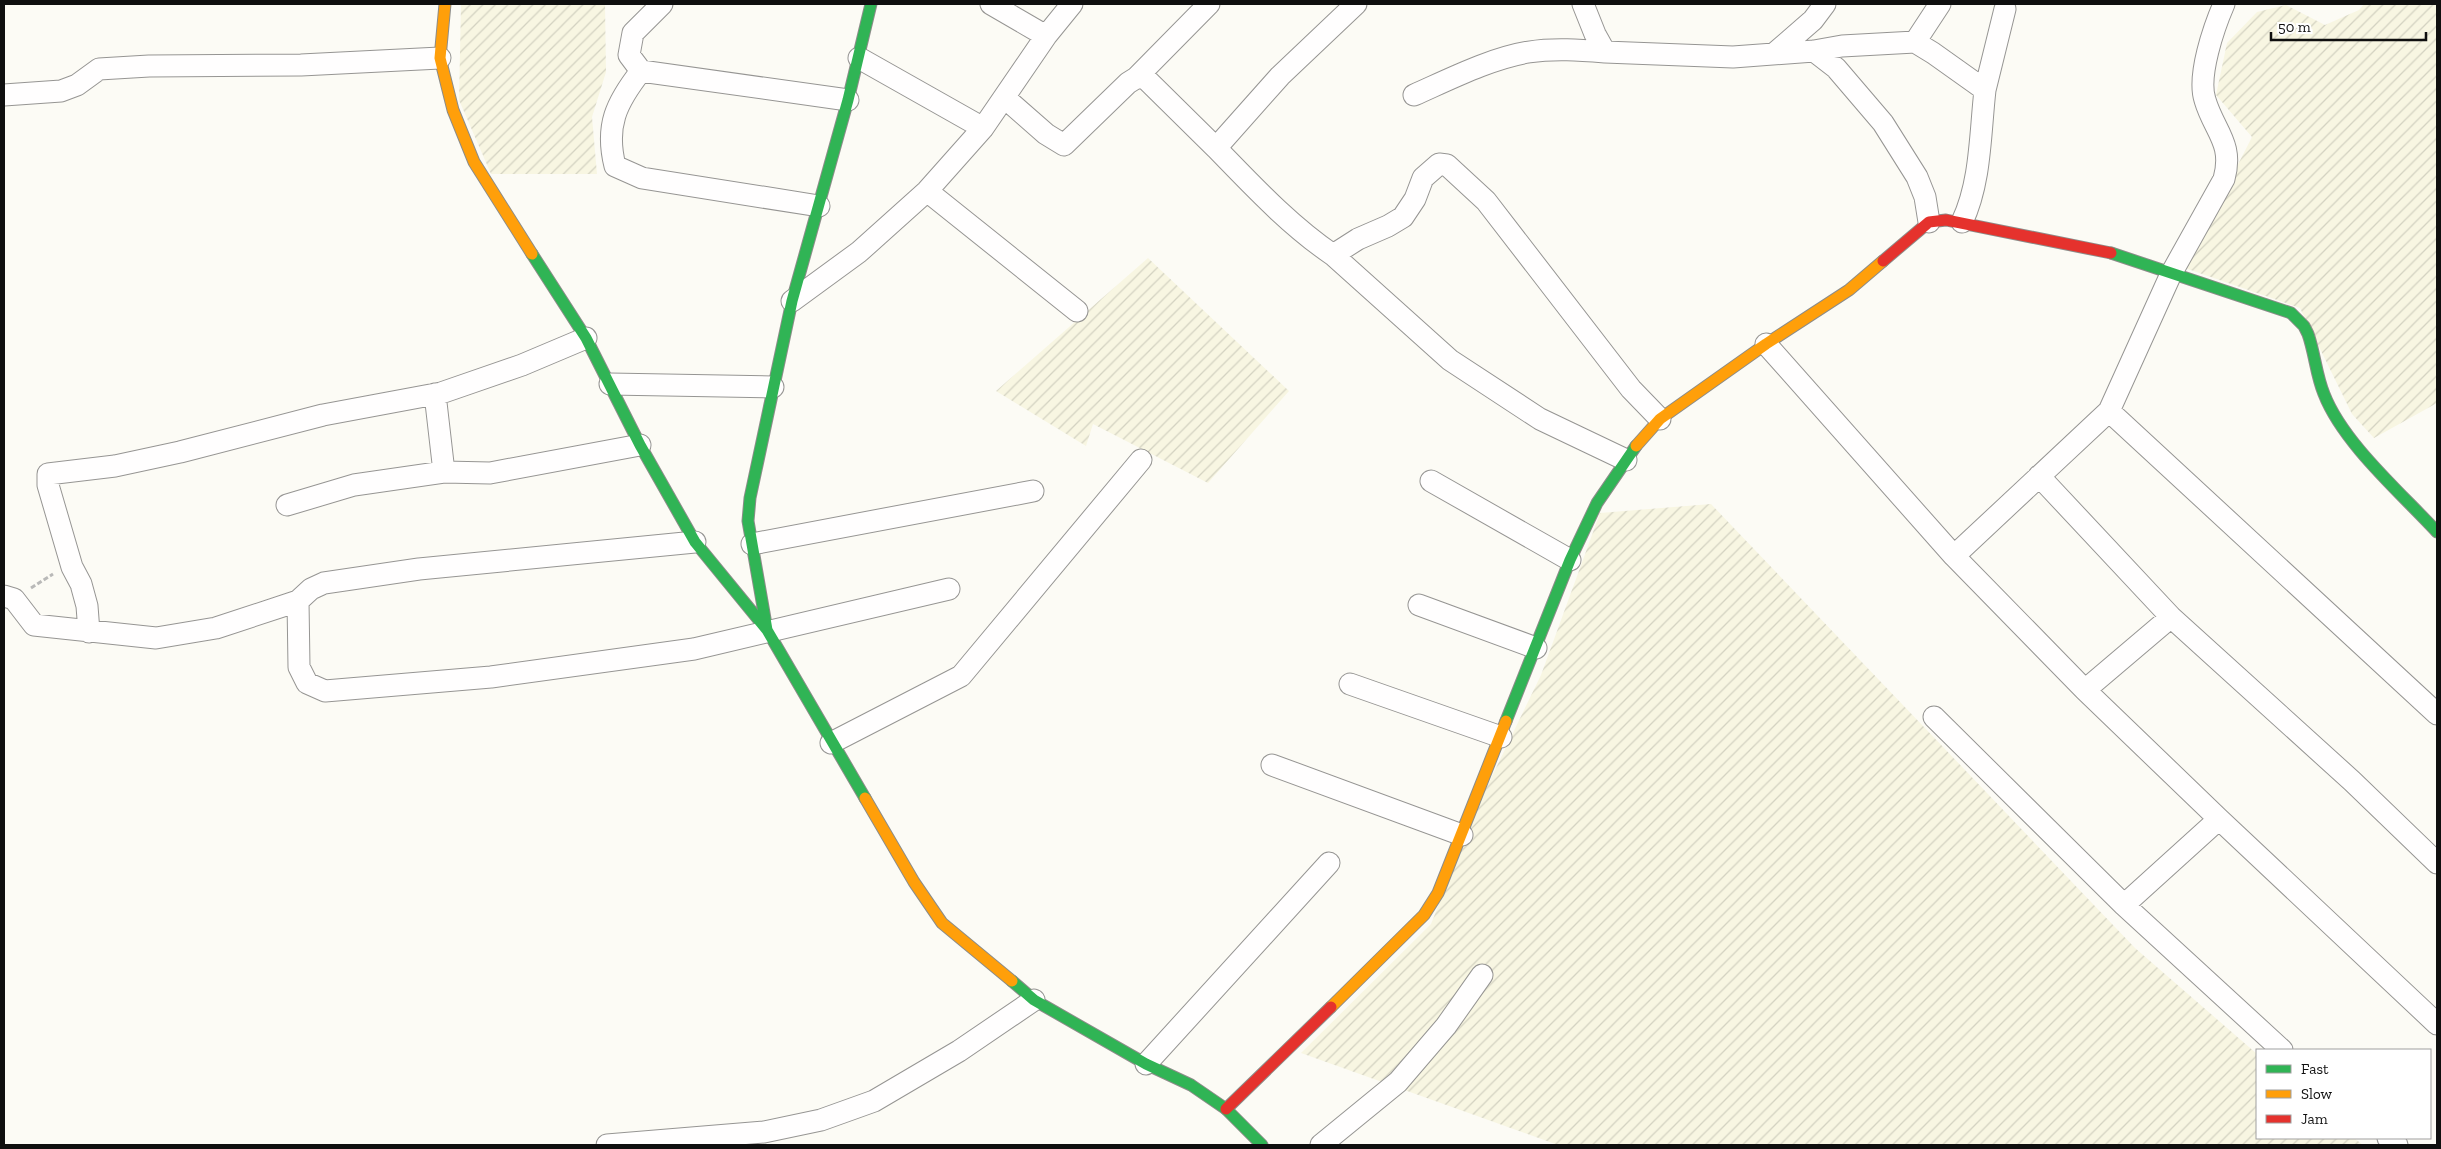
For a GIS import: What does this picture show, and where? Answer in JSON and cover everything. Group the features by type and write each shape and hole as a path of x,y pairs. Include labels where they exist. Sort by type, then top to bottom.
{"street":[{"path":"446,4 440,58 453,110 474,162 586,338 640,445 695,542 767,630 831,743 914,882 942,923 1034,1000 1146,1064 1191,1085 1226,1109 1262,1145"},
{"path":"662,4 633,33 628,55 641,71 848,100"},
{"path":"767,630 748,521 750,498 792,300 848,100 872,4"},
{"path":"992,4 1046,36"},
{"path":"792,300 859,252 927,191 983,128 988,118 1005,98 1046,36 1072,4"},
{"path":"1005,98 1046,134 1064,145 1092,115 1136,78 1209,4"},
{"path":"1216,148 1280,76 1356,4"},
{"path":"1583,4 1595,34 1605,52"},
{"path":"1775,53 1813,20 1825,4"},
{"path":"1915,42 1940,4"},
{"path":"1954,556 2109,411 2171,274 2224,179 2228,152 2221,132 2204,100 2203,81 2224,4"},
{"path":"1962,222 1971,204 1975,184 1985,90 2004,9"},
{"path":"1414,95 1471,70 1528,52 1561,49 1733,57 1814,51 1842,46 1915,42 1953,66 1985,90"},
{"path":"1814,51 1836,68 1883,123 1917,177 1925,197 1929,222"},
{"path":"4,95 61,90 77,85 99,69 149,66 301,66 440,58"},
{"path":"859,58 983,128"},
{"path":"641,71 622,95 614,117 610,145 615,166 642,178 819,206"},
{"path":"1136,78 1145,78 1274,208 1310,240 1333,255 1450,360 1540,419 1626,460"},
{"path":"1333,255 1358,239 1403,217 1415,199 1423,178 1439,164 1448,165 1486,201 1631,389 1660,419"},
{"path":"927,191 1077,311"},
{"path":"1226,1109 1424,915 1438,893 1570,560 1596,503 1626,460 1660,419 1766,344 1849,290 1929,222 1946,220 1962,222 2101,250 2290,312 2304,326 2312,343 2318,380 2327,402 2344,429 2437,532"},
{"path":"89,632 87,606 81,584 72,567 48,486 48,474 116,466 180,452 323,415 435,394 522,365 586,338"},
{"path":"1766,344 1954,556 2085,690 2219,820 2437,1024"},
{"path":"610,384 773,387"},
{"path":"435,394 444,472"},
{"path":"2109,411 2437,714"},
{"path":"287,505 354,485 444,472 490,473 640,445"},
{"path":"831,743 961,676 1140,460"},
{"path":"2039,476 2171,616 2352,781 2437,863"},
{"path":"1431,481 1570,560"},
{"path":"752,544 1033,491"},
{"path":"9,598 34,625 156,638 216,628 298,601 311,589 324,583 400,572 695,542"},
{"path":"298,601 299,667 306,682 325,691 491,677 694,649 767,630 949,589"},
{"path":"1419,605 1536,648"},
{"path":"2085,690 2171,616"},
{"path":"1350,684 1501,737"},
{"path":"1934,717 2124,905 2281,1049"},
{"path":"1272,764 1462,835"},
{"path":"2124,905 2219,820"},
{"path":"1146,1064 1329,863"},
{"path":"1320,1145 1398,1082 1446,1026 1482,975"},
{"path":"607,1145 765,1138 821,1120 874,1101 959,1051 1034,1000"}],"path":[{"path":"9,598 64,567 72,567"}],"shaded area":[{"path":"461,4 605,4 606,72 592,117 597,174 491,174 459,100"},
{"path":"2364,4 2437,4 2437,403 2374,438 2352,414 2300,308 2185,268 2252,137 2216,95 2227,43 2257,12 2286,5 2325,25 2359,10"},
{"path":"1148,258 1289,391 1208,483 1093,424 1086,446 996,391"},
{"path":"1711,504 2135,948 2256,1053 2256,1139 2355,1139 2363,1145 1558,1145 1301,1053 1431,924 1480,801 1541,675 1600,513"}],"traffic: fast":[{"path":"767,630 748,521 750,498 792,301 848,100 871,4"},
{"path":"2111,253 2291,313 2304,326 2308,334 2324,394 2345,431 2374,467 2437,532"},
{"path":"532,254 586,338 640,445 695,542 767,630 865,798"},
{"path":"1506,721 1570,560 1597,503 1636,446"},
{"path":"1012,981 1034,1000 1146,1064 1191,1085 1226,1109 1262,1145"}],"traffic: slow":[{"path":"445,4 440,58 453,110 474,162 532,254"},
{"path":"1636,446 1660,419 1766,344 1849,290 1883,261"},
{"path":"1331,1007 1424,915 1438,893 1506,721"},
{"path":"865,798 914,882 942,923 1012,981"}],"traffic: jam":[{"path":"1883,261 1929,222 1946,220 2111,253"},
{"path":"1226,1109 1331,1007"}]}
